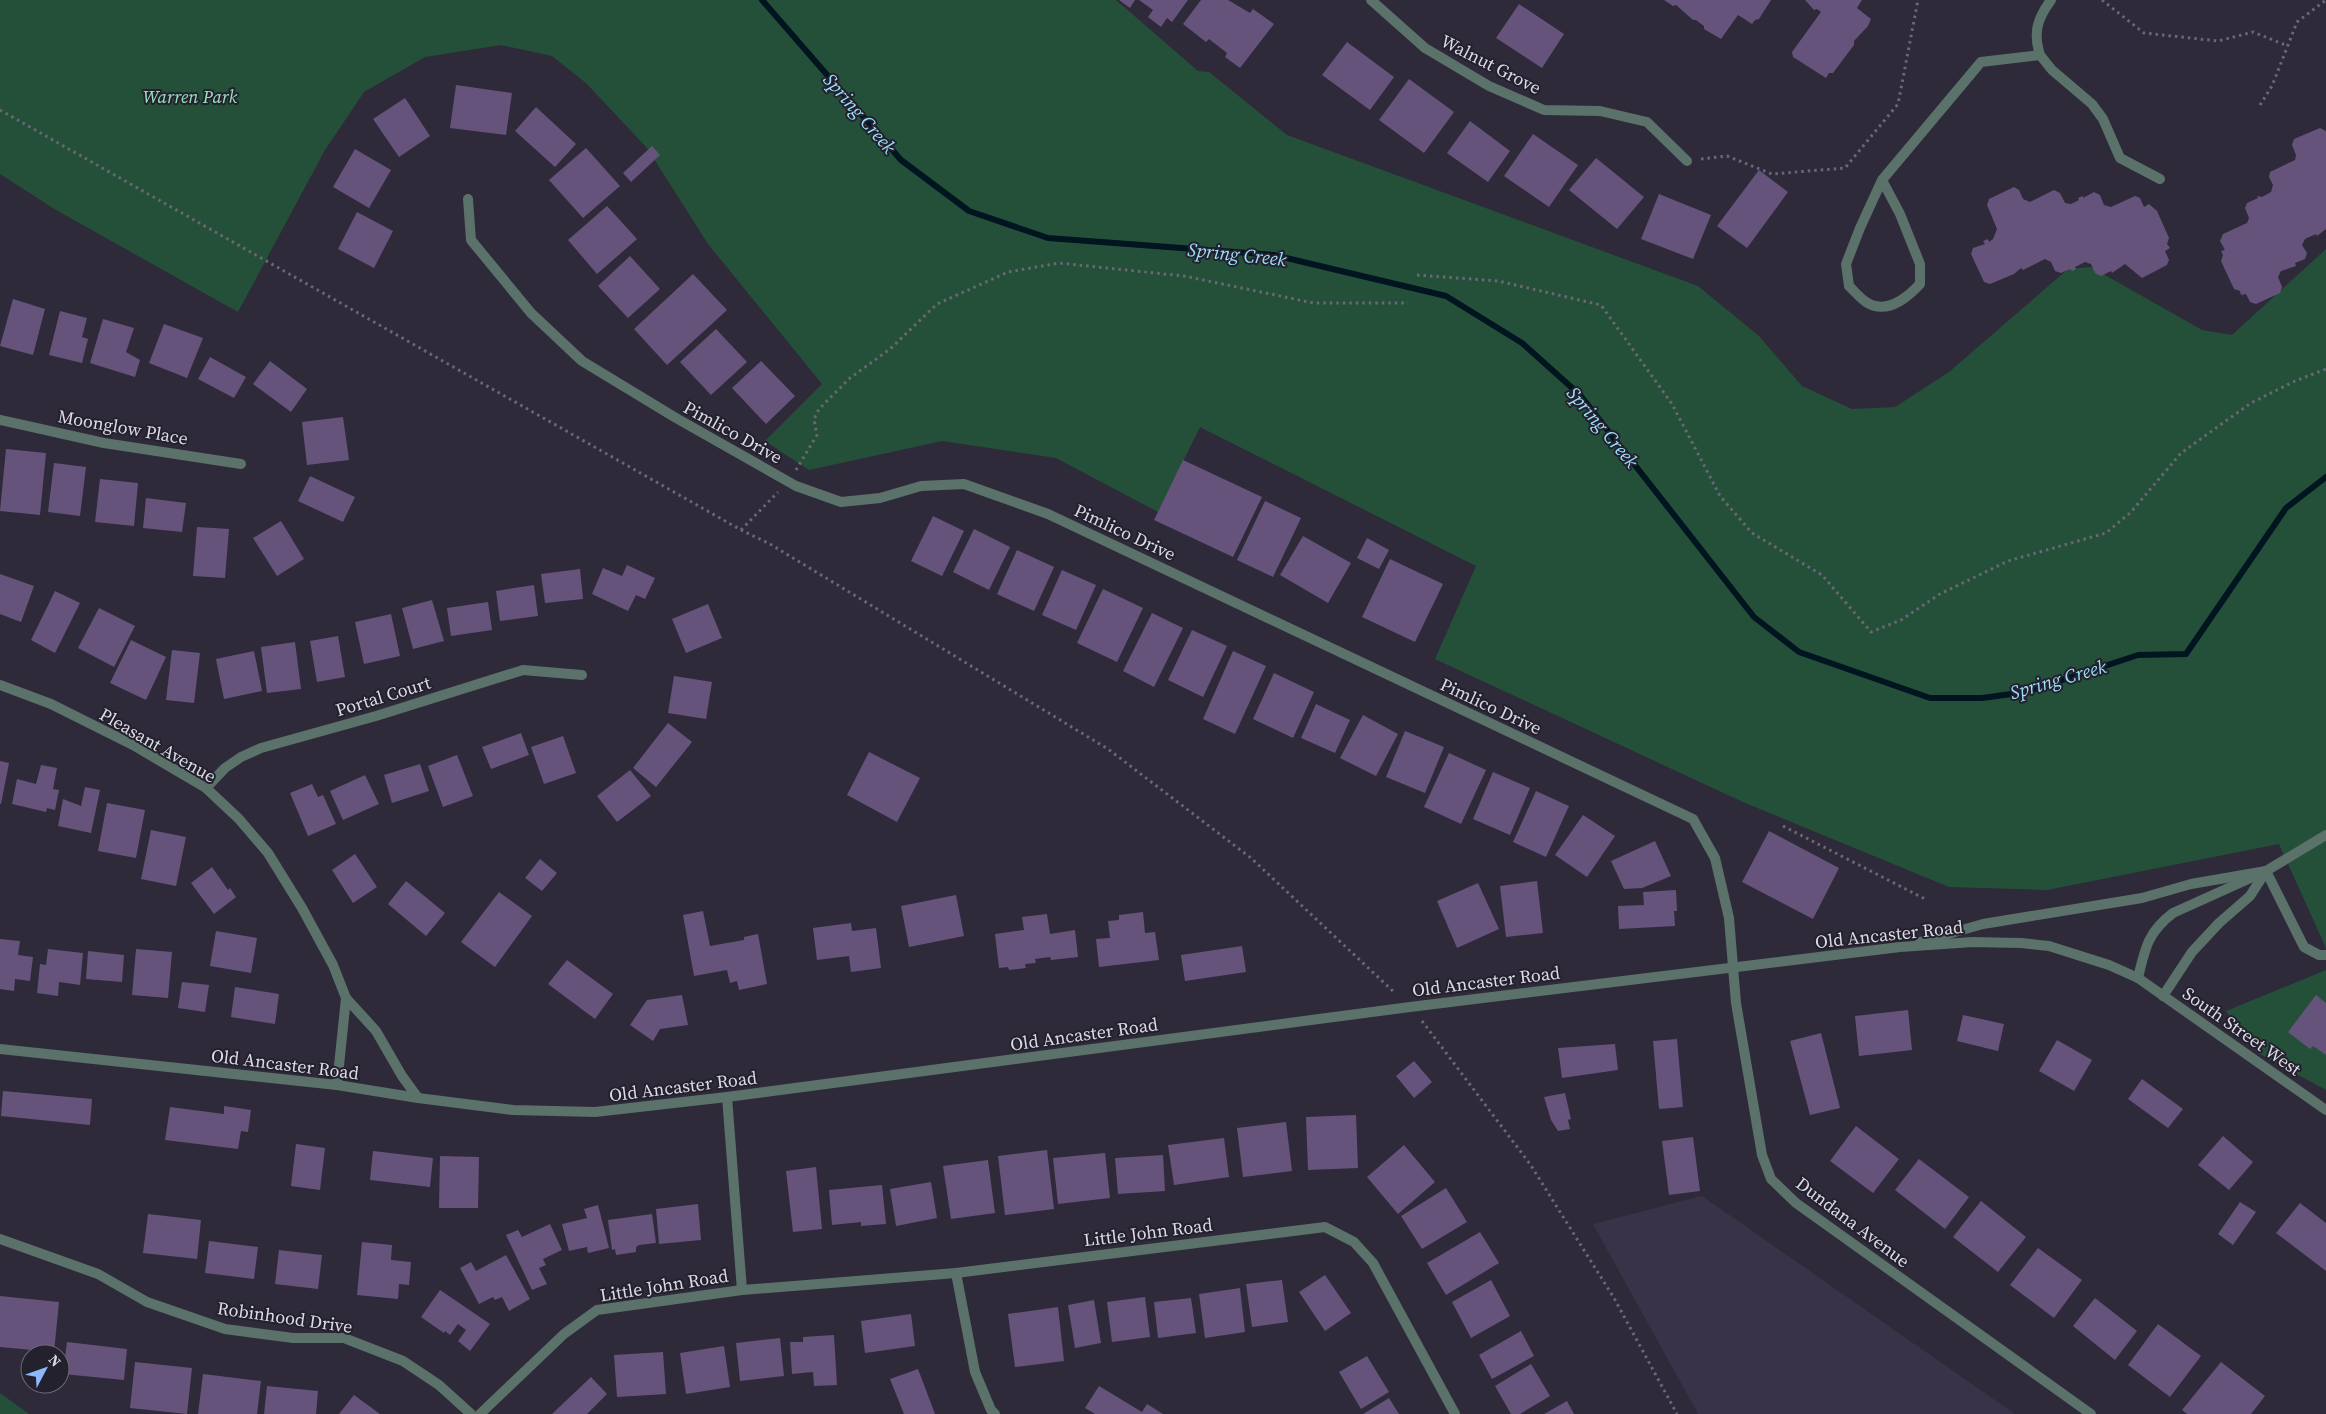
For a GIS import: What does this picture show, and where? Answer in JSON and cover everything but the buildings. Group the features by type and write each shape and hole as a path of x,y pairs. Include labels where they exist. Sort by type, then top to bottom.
{"street":[{"name":"Walnut Grove","path":"1371,0 1425,48 1489,86 1544,110 1600,112 1647,122 1687,161"},
{"path":"2051,0 2045,8 2035,37 2040,55 2052,70 2092,104 2103,119 2120,158 2160,179"},
{"path":"1882,180 1900,214 1920,264 1920,284 1906,299 1885,307 1867,303 1849,286 1846,264 1882,180 1981,62 2040,55"},
{"name":"Pimlico Drive","path":"468,199 470,240 531,313 582,361 676,418 787,480 841,502 880,498 922,486 964,484 1048,514 1693,819 1715,858 1729,918 1733,968"},
{"name":"Moonglow Place","path":"0,420 104,443 241,464"},
{"name":"Portal Court","path":"206,788 225,768 241,757 261,748 376,716 523,670 582,675"},
{"name":"Pleasant Avenue","path":"0,685 50,704 134,745 206,788 239,819 268,853 329,957 346,998 376,1031 402,1076 418,1098"},
{"path":"2138,978 2153,930 2160,923 2173,914 2266,871 2326,835"},
{"path":"1900,947 1983,924 2142,898 2191,884 2266,871"},
{"path":"2266,871 2304,947 2318,955 2326,955"},
{"path":"2163,996 2192,952 2219,923 2250,896 2266,871"},
{"name":"Old Ancaster Road","path":"0,1049 337,1085 513,1110 594,1112 727,1097 1410,1007 1900,947 1973,942 2040,945 2109,965 2138,978 2163,996"},
{"name":"Dundana Avenue","path":"1733,968 1736,1003 1762,1155 1771,1179 1796,1203 2091,1414"},
{"name":"South Street West","path":"2163,996 2326,1110"},
{"name":"Pleasant Avenue","path":"337,1085 346,998"},
{"name":"Little John Road","path":"727,1097 742,1290"},
{"name":"Little John Road","path":"480,1414 564,1334 597,1310 742,1290 956,1273 1326,1227 1354,1242 1373,1263 1455,1414"},
{"name":"Robinhood Drive","path":"0,1239 98,1274 148,1302 225,1329 294,1338 344,1338 403,1361 438,1385 471,1414"},
{"path":"956,1273 975,1372 991,1410 995,1414"}],"path":[{"path":"1687,161 1727,156 1772,174 1845,168 1898,104 1918,0"},
{"path":"2102,0 2144,33 2218,41 2253,32 2288,46"},
{"path":"2260,105 2272,86 2297,22 2326,0"},
{"path":"0,110 741,530 770,544 1108,749 1251,858 1410,1007 1530,1164 1614,1298 1677,1414"},
{"path":"741,530 760,513 787,480 817,436 814,419 819,409 850,378 890,349 937,304 1008,272 1059,263 1184,276 1314,303 1408,303"},
{"path":"1417,275 1498,281 1602,305 1672,404 1720,496 1752,533 1822,575 1871,632 1901,620 1940,594 2008,561 2106,533 2131,512 2181,453 2251,403 2294,381 2326,369"},
{"path":"1783,826 1927,900"}],"shaded area":[{"path":"1702,1196 2015,1414 1698,1414 1593,1224"}],"green space":[{"name":"Warren Park","path":"0,0 1116,0 1198,71 1209,72 1287,135 1698,286 1759,336 1802,386 1852,409 1895,407 1949,372 2068,269 2091,267 2202,330 2232,335 2326,249 2326,948 2279,844 2047,890 1949,887 1743,802 1435,659 1476,566 1200,427 1158,512 1056,458 942,441 809,470 765,441 822,384 708,244 647,148 586,83 552,56 501,45 425,57 364,92 325,150 238,312 56,210 0,174"},
{"path":"2326,970 2326,1090 2258,1053 2226,1011"},
{"path":"0,1393 29,1414 0,1414"}],"waterway":[{"name":"Spring Creek","path":"762,0 901,160 969,211 1048,238 1274,255 1446,296 1522,343 1580,395 1754,617 1799,652 1930,698 1982,698 2026,692 2138,655 2186,654 2286,508 2326,477"}]}
